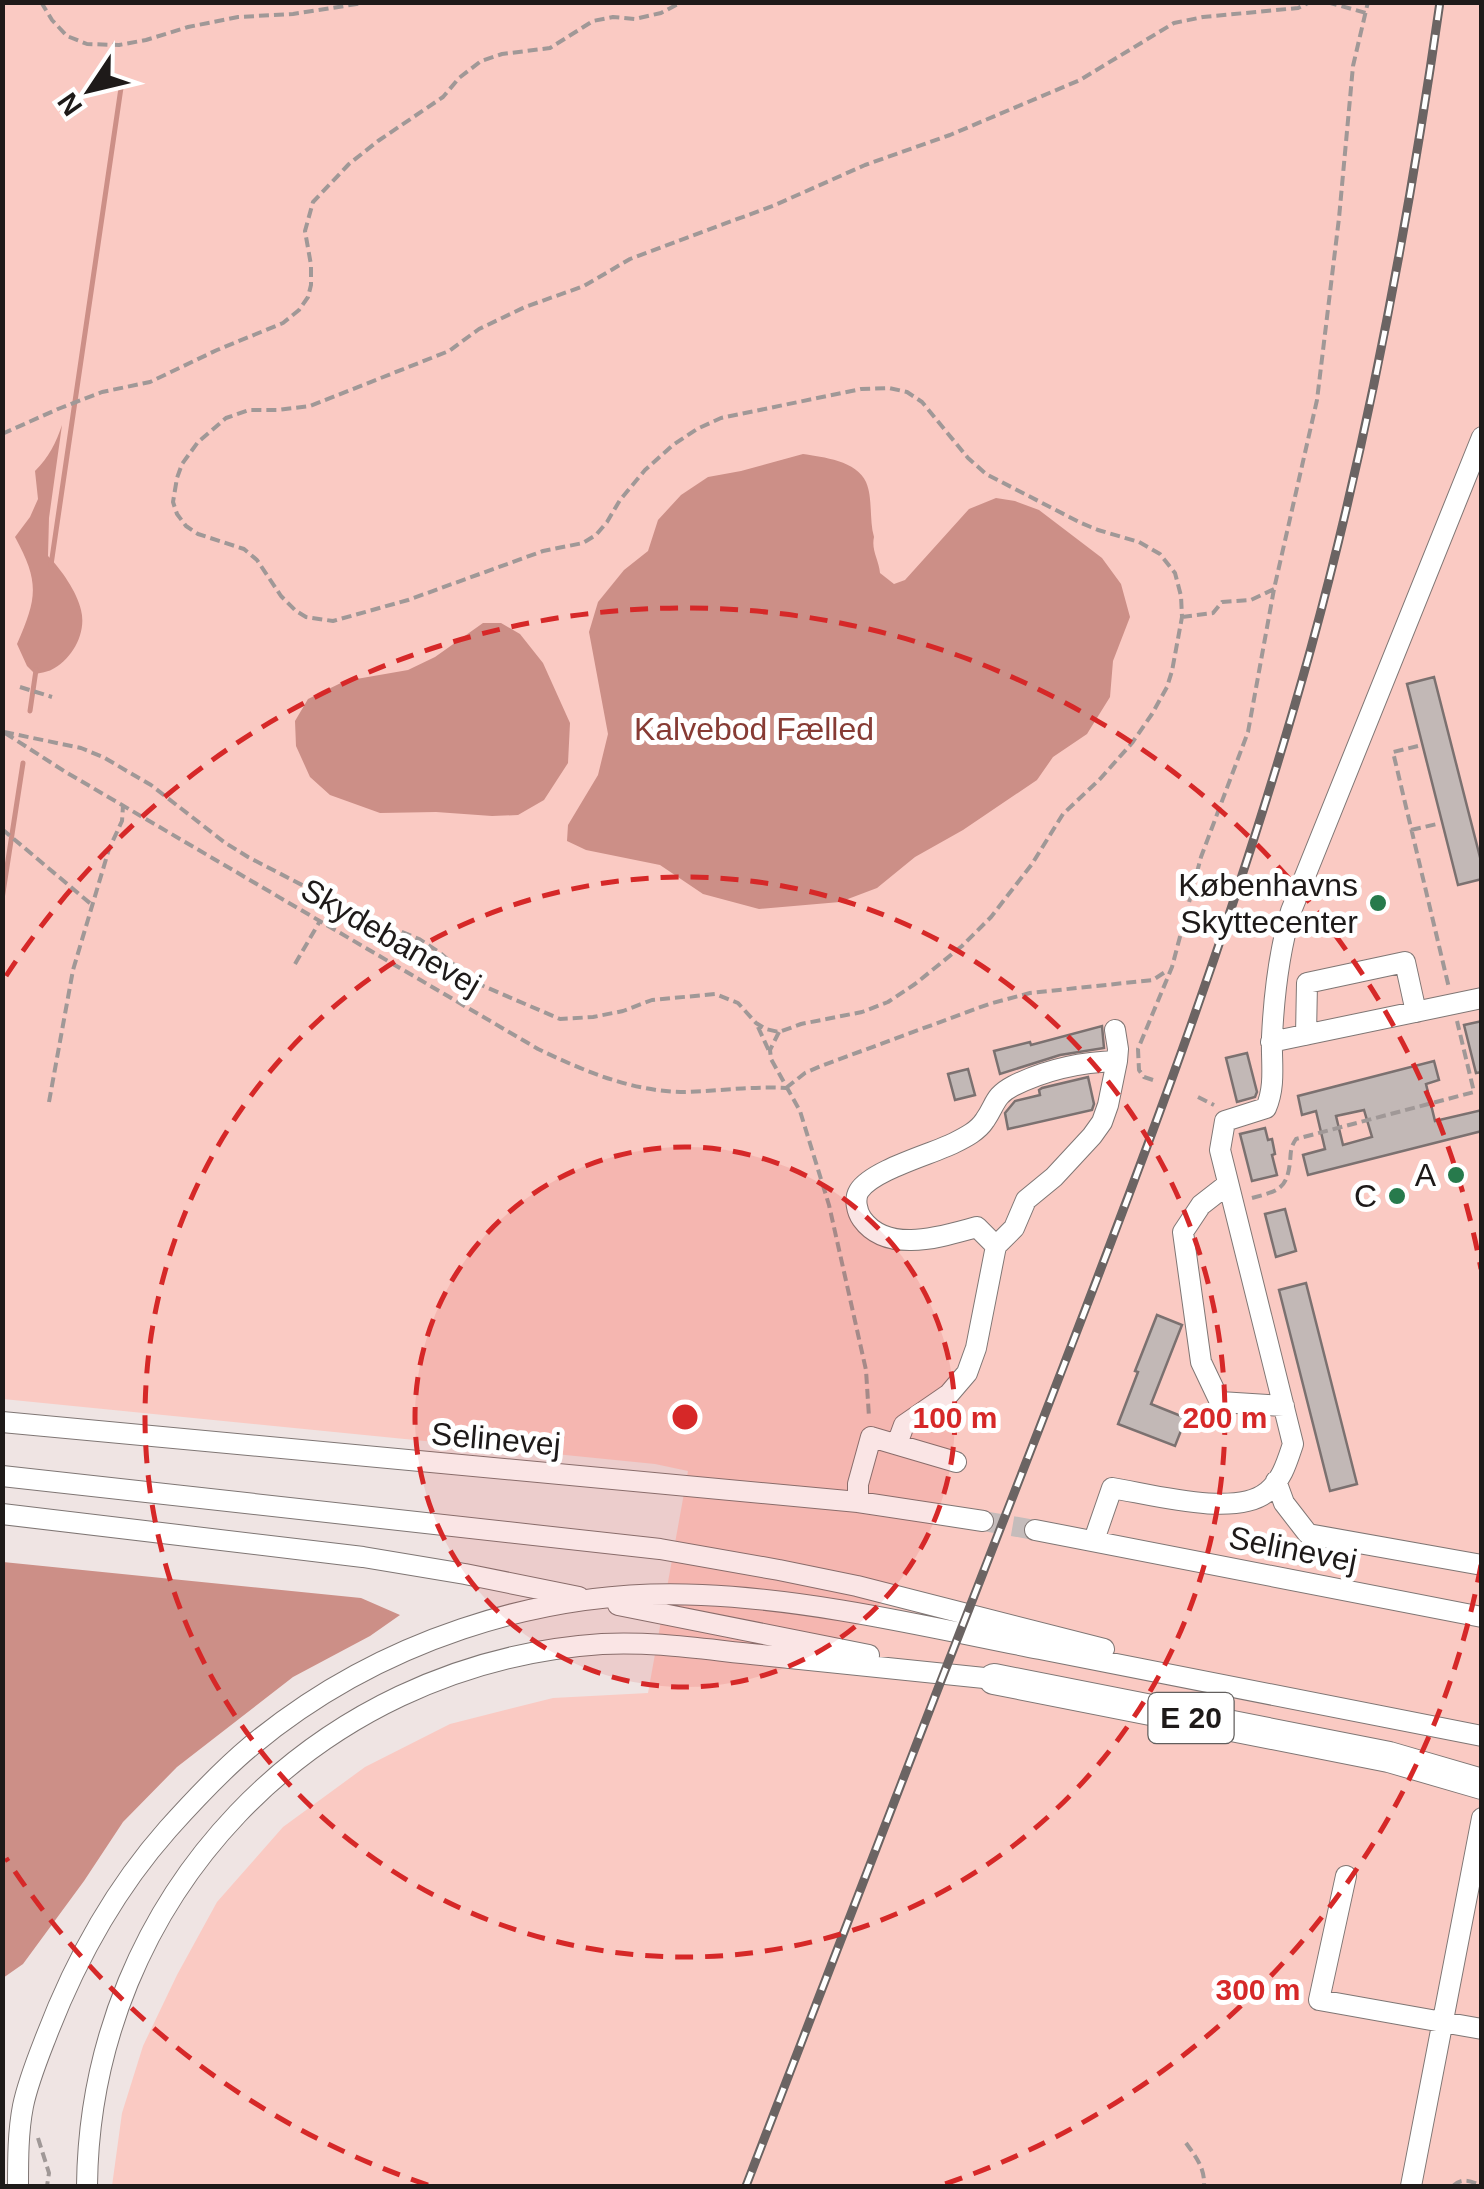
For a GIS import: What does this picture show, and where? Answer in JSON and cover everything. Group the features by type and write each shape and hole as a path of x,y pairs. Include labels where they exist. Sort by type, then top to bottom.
{"highway":[{"name":"E 20","path":"994,1679 1482,1776"},
{"path":"1388,1757 1482,1784"}],"street":[{"path":"1482,438 1291,910 1281,946 1272,1042 1482,998"},
{"path":"1306,1035 1307,984 1405,962 1416,1012"},
{"path":"897,1444 904,1425 949,1394 967,1373 976,1348 996,1246 1014,1228 1026,1200 1054,1177 1102,1122 1118,1048 1115,1030"},
{"name":"Selinevej","path":"1094,1540 1112,1488 1225,1506 1246,1503 1265,1494 1282,1475 1293,1444 1220,1150 1225,1121 1266,1108 1273,1091 1272,1042"},
{"path":"996,1246 977,1227 922,1239 901,1240 881,1235 858,1212 859,1191 894,1168 970,1134 986,1119 995,1100 1010,1088 1035,1076 1087,1062 1116,1061"},
{"path":"1228,1184 1201,1206 1183,1232 1200,1362 1220,1402 1284,1406"},
{"name":"Selinevej","path":"2,1422 858,1502 983,1521"},
{"path":"858,1502 858,1484 870,1437 956,1462"},
{"path":"2,1476 660,1549 739,1562 954,1610 1285,1698"},
{"path":"1276,1482 1284,1504 1308,1534 1482,1564"},
{"path":"2,1514 363,1557 994,1679"},
{"name":"Selinevej","path":"1035,1530 1482,1617"},
{"path":"18,2186 18,2152 30,2078 61,1996 96,1928 134,1871 198,1794 252,1746 326,1692 406,1650 493,1619 591,1600 660,1594 810,1606 1482,1736"},
{"path":"87,2186 93,2104 108,2038 135,1966 170,1900 192,1867 247,1803 306,1751 374,1708 449,1675 527,1654 604,1644 667,1645 994,1679"},
{"path":"1410,2186 1482,1818"},
{"path":"1346,1876 1320,2000 1482,2029"},
{"path":"2,2151 18,2186"}],"path":[{"path":"41,2 67,36 87,44 119,46 238,17 312,12 370,2"},
{"path":"2,434 102,392 150,382 292,316 304,303 311,285 305,232 313,202 349,164 443,97 481,61 550,48 593,22 635,19 661,13 682,2"},
{"path":"3,732 81,748 115,763 171,799 248,858 340,906 419,939 474,982 560,1018 593,1018 652,1000 716,994 738,1003 766,1030 779,1032 888,1002 962,946 991,917 1032,864 1063,814 1100,779 1152,714 1172,671 1182,618 1175,574 1160,554 1139,542 1098,530 986,474 922,402 907,392 889,388 862,390 721,418 672,445 645,470 596,535 584,544 543,551 422,596 333,621 306,617 296,611 257,560 244,550 186,526 173,502 182,464 198,442 226,418 249,410 310,406 449,351 480,330 525,307 584,286 630,258 775,205 865,165 950,136 1080,80 1174,23 1298,8 1310,2"},
{"path":"1327,2 1366,12"},
{"path":"1153,1080 1139,1070 1138,1049 1172,967 1201,857 1248,732 1274,589 1317,400 1353,66 1368,2"},
{"path":"1182,618 1213,613 1222,602 1251,600 1274,589"},
{"path":"20,687 52,697"},
{"name":"Skydebanevej","path":"3,732 538,1050 579,1069 618,1082 683,1092 756,1086 786,1088"},
{"path":"48,1102 73,970 122,821 123,806"},
{"path":"1412,830 1437,824"},
{"path":"2,830 92,905"},
{"path":"294,964 320,921"},
{"path":"786,1088 820,1066 989,1004 1030,993 1153,980 1172,967"},
{"path":"756,1023 800,1112 830,1205 866,1370 870,1437"},
{"path":"771,1060 770,1050 779,1032"},
{"path":"40,2140 49,2173 46,2186"},
{"path":"1186,2143 1200,2162 1204,2186"},
{"path":"1453,2186 1465,2180 1482,2186"}],"green space":[{"name":"Kalvebod Fælled","path":"3,3 1481,3 1481,2186 112,2186 122,2113 143,2046 217,1902 283,1827 365,1767 450,1724 553,1698 648,1693 688,1471 655,1464 3,1399"}],"shaded area":[{"path":"62,425 49,518 48,556 76,596 82,628 65,660 35,674 17,644 33,590 29,567 15,537 38,499 35,471 52,450"},
{"path":"803,454 839,461 862,475 869,495 880,573 894,584 905,580 969,509 996,498 1039,510 1102,558 1121,584 1130,617 1113,661 1110,697 1087,734 1053,757 1037,780 915,857 877,888 840,902 759,909 703,894 660,865 586,850 567,841 568,825 598,775 608,734 589,632 598,602 624,570 648,551 658,520 681,495 708,477"},
{"path":"483,623 501,623 520,634 543,663 570,723 568,763 544,800 518,815 380,813 330,795 310,777 296,746 295,721 308,699 345,681 408,670 435,657"},
{"path":"3,1562 361,1598 400,1615 370,1636 293,1677 177,1767 123,1822 23,1964 3,1978"}],"building":[{"path":"1434,677 1482,865 1482,879 1458,885 1407,684"},
{"path":"1482,1021 1482,1072 1476,1073 1464,1025"},
{"path":"1102,1026 1104,1048 1060,1055 1000,1074 994,1051"},
{"path":"1247,1053 1257,1092 1255,1097 1237,1102 1226,1058"},
{"path":"1434,1061 1439,1080 1426,1084 1435,1121 1482,1110 1482,1131 1308,1175 1303,1155 1325,1149 1316,1111 1302,1115 1298,1096","holes":["1364,1110 1372,1137 1343,1145 1336,1116"]},
{"path":"968,1069 975,1095 955,1100 948,1074"},
{"path":"1088,1077 1092,1110 1008,1129 1005,1113 1015,1101 1040,1095 1042,1088"},
{"path":"1265,1128 1268,1140 1272,1139 1277,1175 1252,1181 1240,1134"},
{"path":"1285,1209 1296,1251 1276,1257 1265,1214"},
{"path":"1306,1283 1357,1484 1330,1491 1279,1290"},
{"path":"1157,1315 1182,1325 1151,1404 1186,1418 1175,1446 1118,1424"}],"waterway":[{"path":"51,565 122,81"},
{"path":"30,711 36,670"},
{"path":"2,899 23,763"}],"tunnel":[{"path":"983,1521 1035,1530"}],"railway":[{"path":"746,2186 1129,1196 1279,759 1332,568 1369,408 1401,246 1440,2"}],"place":[{"name":"Københavns Skyttecenter","path":"1378,903"},
{"name":"A","path":"1456,1175"},
{"name":"C","path":"1397,1196"}]}
